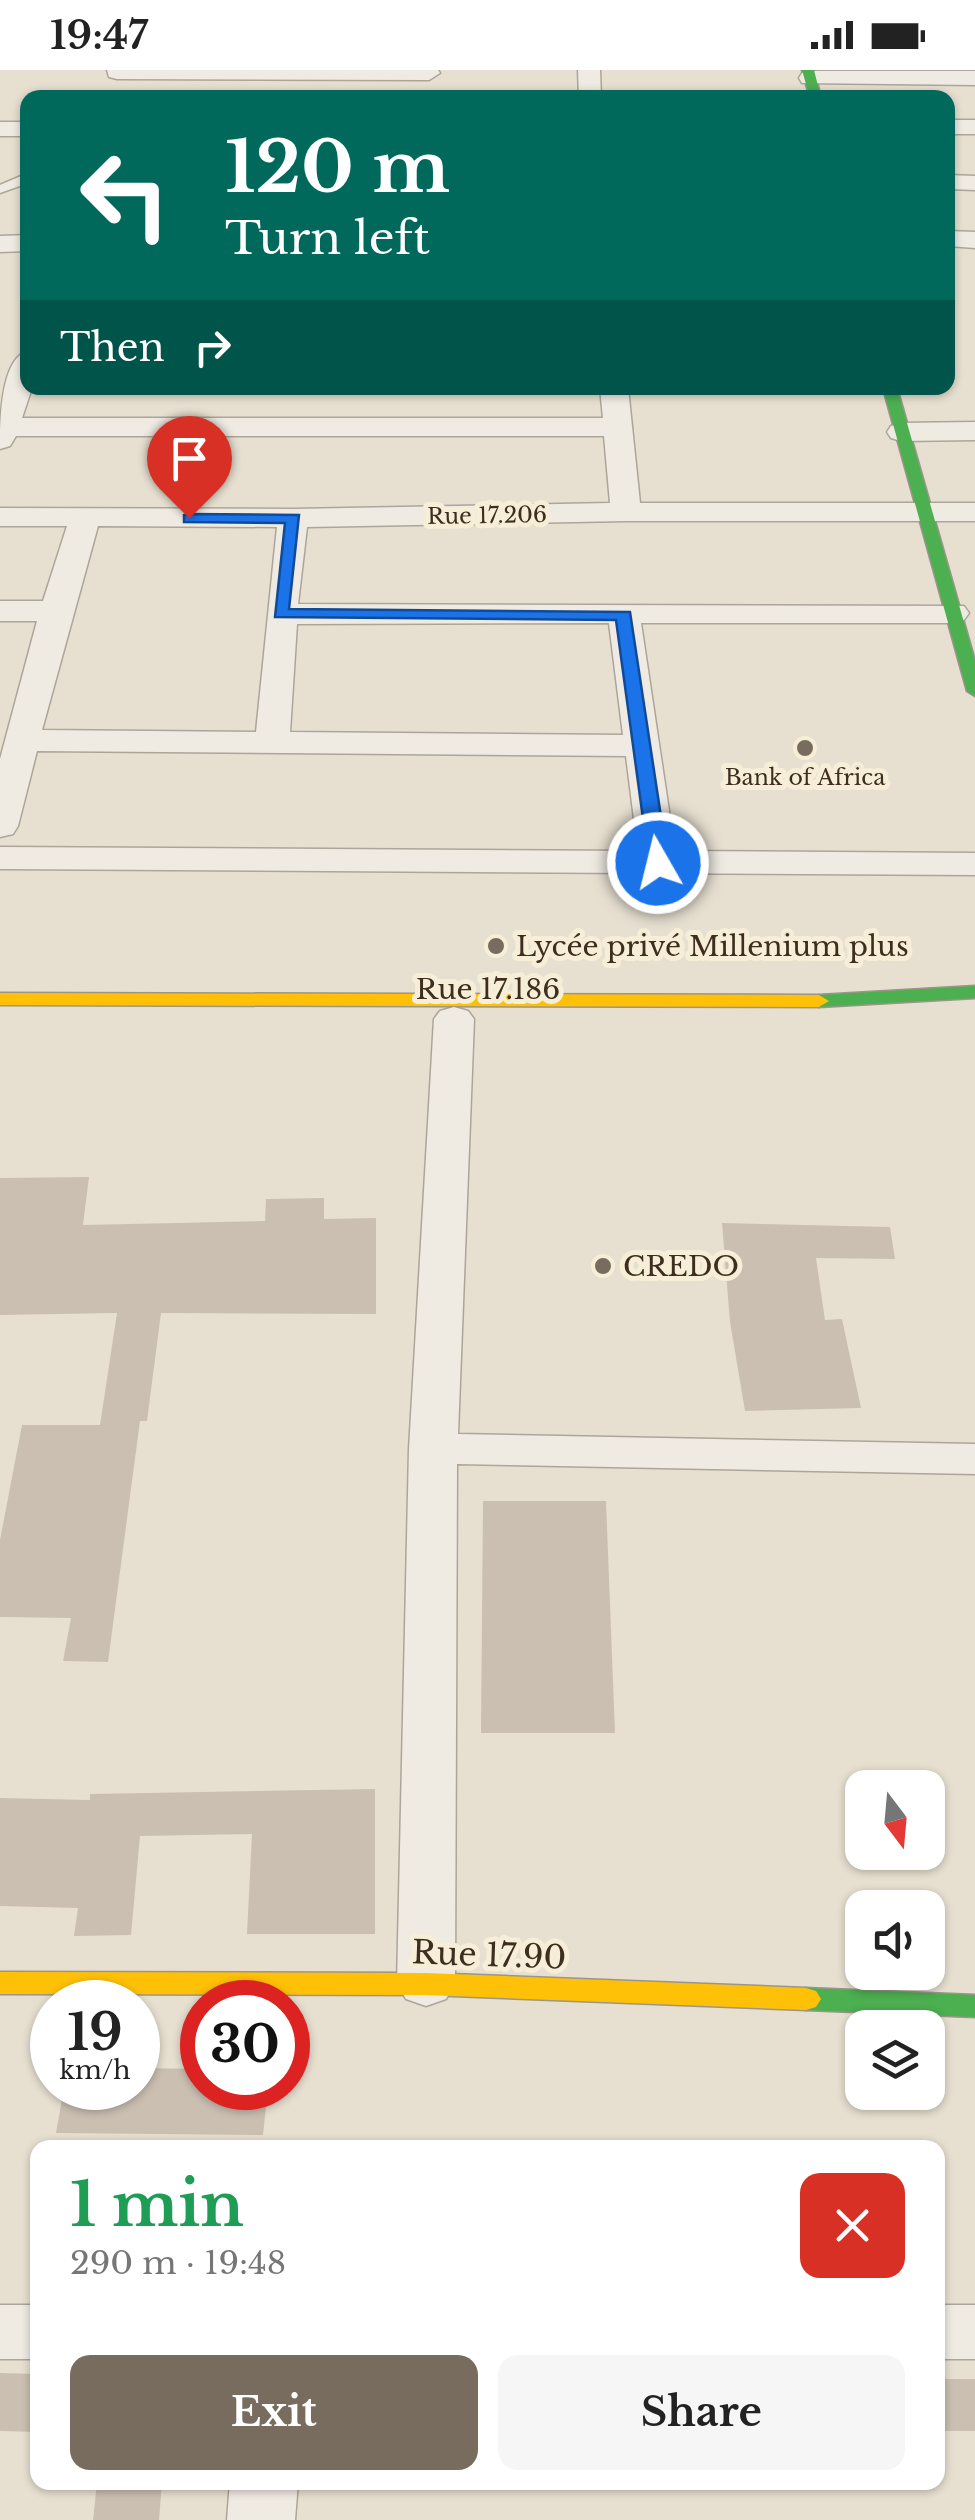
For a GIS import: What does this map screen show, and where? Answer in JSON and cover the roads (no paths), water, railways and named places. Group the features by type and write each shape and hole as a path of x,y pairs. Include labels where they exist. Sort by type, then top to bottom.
{"main road":[{"path":"892,395 975,691"},
{"path":"0,999 836,1001 975,992"},
{"name":"Rue 17.186","path":"0,1016 880,1021"},
{"name":"Rue 17.90","path":"0,1982 426,1984 975,2006"}],"street":[{"path":"118,71 429,72"},
{"path":"812,82 975,78"},
{"path":"20,380 1,431 211,417 407,416 618,426"},
{"path":"615,395 626,512"},
{"path":"901,432 975,431"},
{"name":"Rue 17.206","path":"0,516 85,519 975,512"},
{"path":"272,743 280,614 294,518"},
{"path":"0,826 56,610 85,519"},
{"path":"0,610 56,610"},
{"path":"280,614 953,613"},
{"path":"624,616 658,863"},
{"path":"24,740 641,746"},
{"path":"0,858 975,864"},
{"path":"426,1984 433,1449 454,1019"},
{"path":"433,1449 975,1458"},
{"path":"0,2332 30,2332"},
{"path":"945,2332 975,2332"},
{"path":"261,2520 263,2490"}],"place":[{"name":"Bank of Africa","path":"805,748"},
{"name":"Lycée privé Millenium plus","path":"496,946"},
{"name":"CREDO","path":"603,1266"}]}
